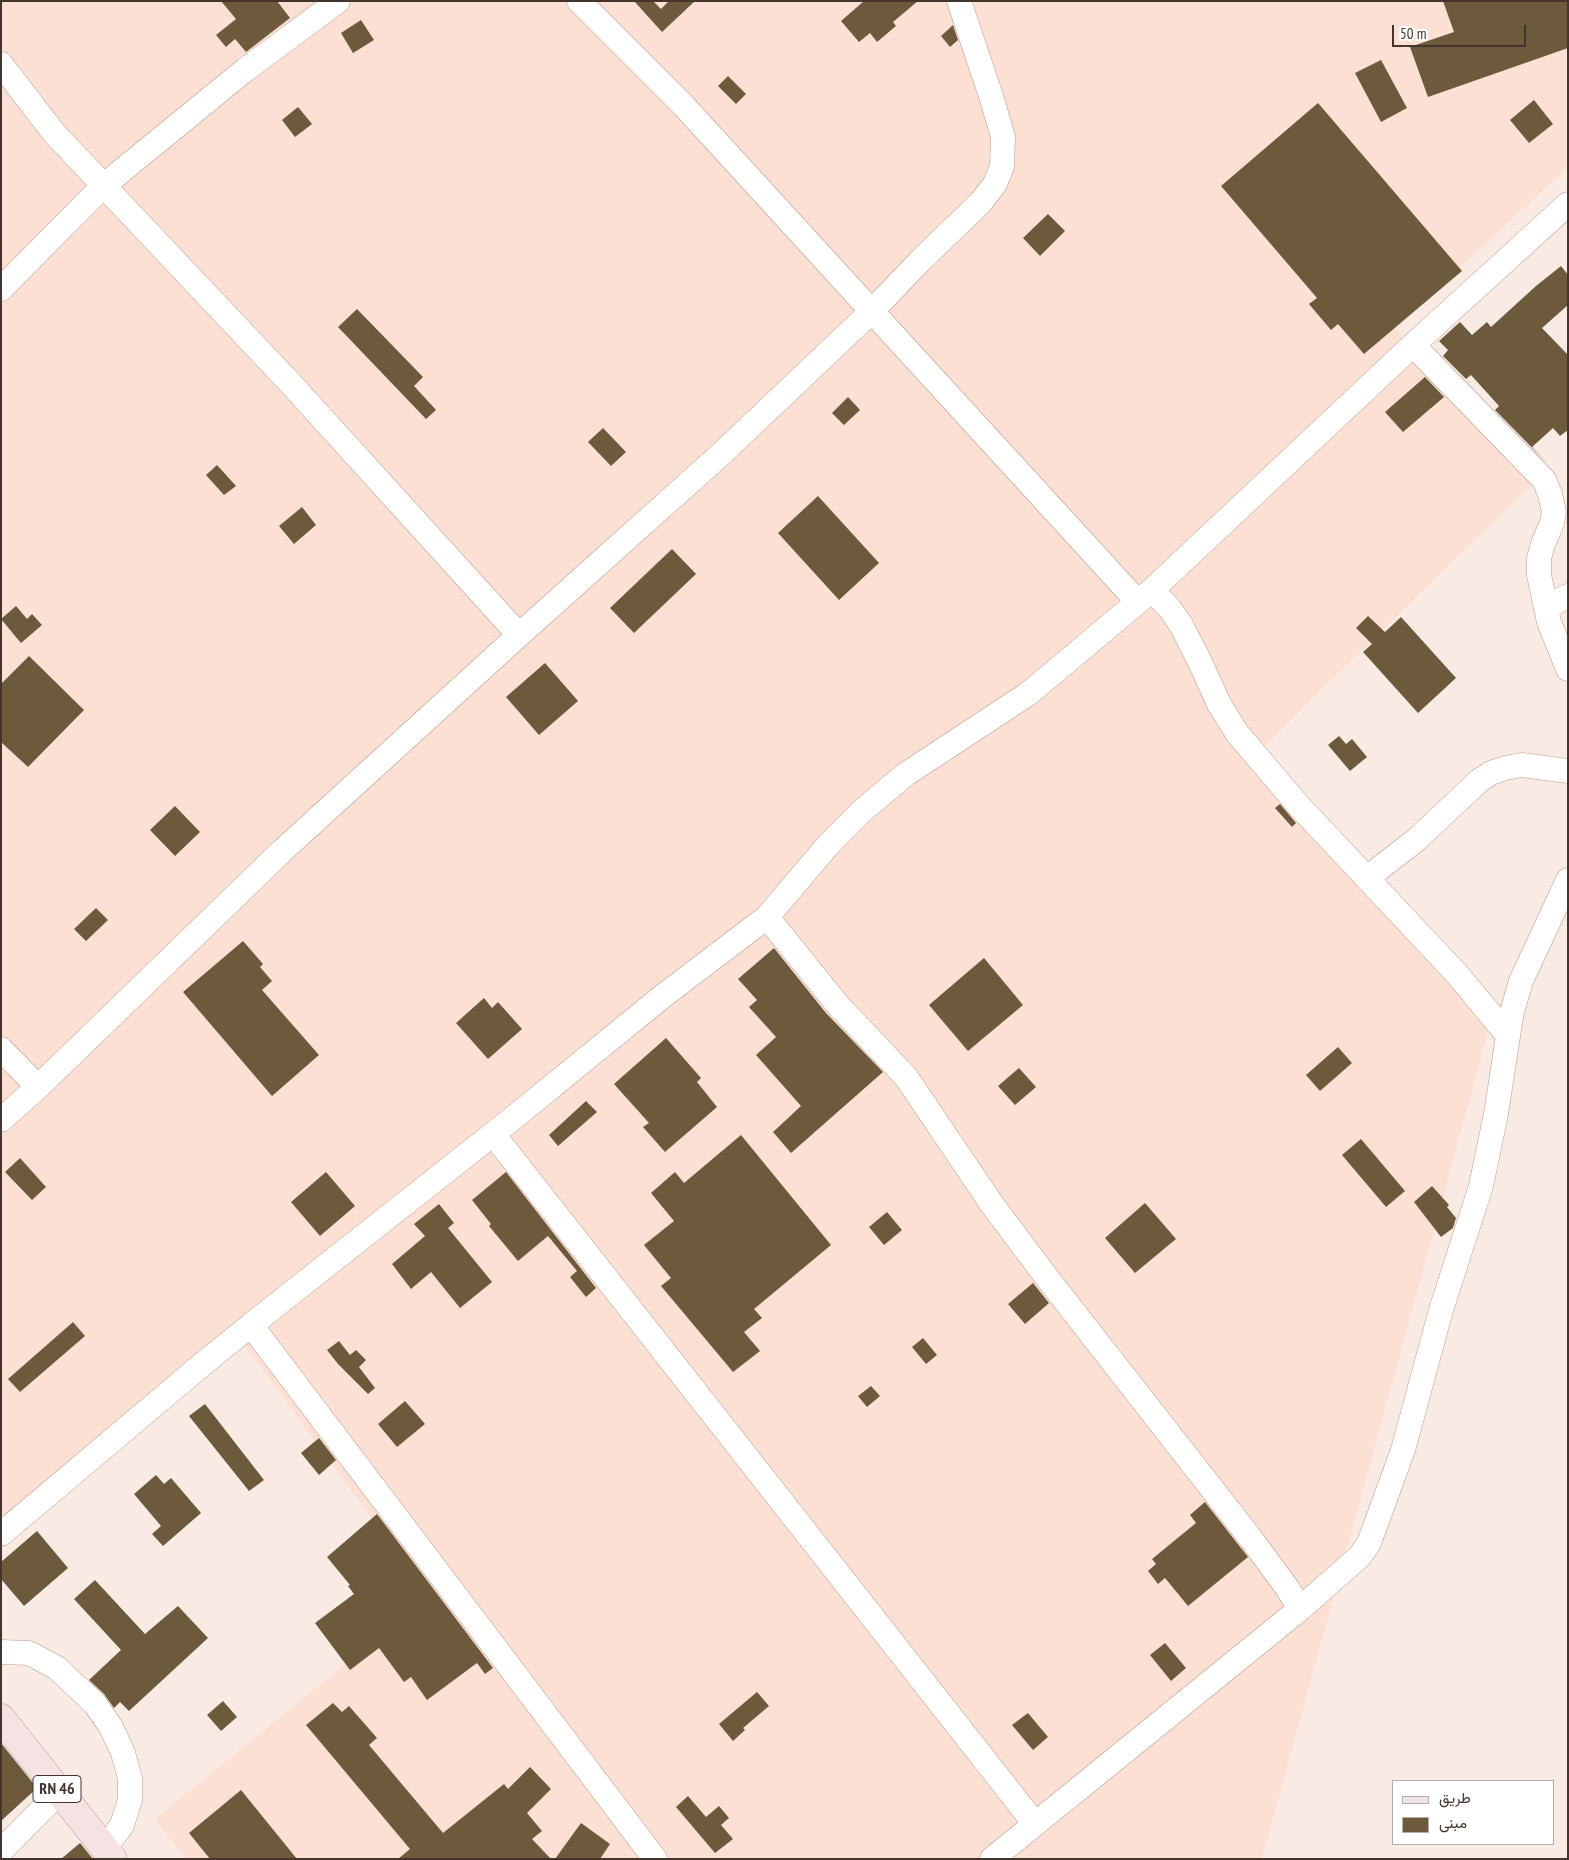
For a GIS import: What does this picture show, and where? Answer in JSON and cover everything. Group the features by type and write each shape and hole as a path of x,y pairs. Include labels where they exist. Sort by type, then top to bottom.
{"main road":[{"name":"RN 46","path":"1,1718 109,1853"}],"street":[{"path":"1,289 103,186 245,70 338,1"},
{"path":"579,1 684,106 871,312 1144,595 1170,609 1181,625 1219,704 1237,733 1300,807 1457,974 1508,1036"},
{"path":"1,1120 38,1087 282,851 720,455 871,312 981,202 995,184 1002,166 1003,137 992,98 959,1"},
{"path":"1,64 54,133 292,385 519,635"},
{"path":"1,1534 251,1325 493,1134 662,996 767,917 829,844 863,810 906,774 1028,694 1144,595 1412,345 1568,204"},
{"path":"1412,345 1544,480 1550,494 1554,512 1560,519 1543,544 1539,558 1539,575 1550,622 1567,668"},
{"path":"1547,607 1568,596"},
{"path":"1367,878 1416,840 1480,780 1491,773 1522,765 1568,772"},
{"path":"992,1859 1300,1609 1360,1556 1369,1544 1403,1450 1441,1310 1481,1186 1496,1114 1512,1012 1521,981 1568,880"},
{"path":"767,917 837,1004 906,1077 991,1203 1252,1540 1288,1589 1300,1609"},
{"path":"1,1048 38,1087"},
{"path":"493,1134 1035,1824"},
{"path":"251,1325 655,1859"},
{"path":"1,1652 29,1654 57,1668 95,1704 111,1727 123,1753 130,1778 130,1800 122,1826 109,1853"},
{"path":"1,1851 59,1792"}],"shaded area":[{"path":"1,1 1568,1 1568,167 1395,328 1537,479 1259,751 1496,1003 1262,1859 186,1859 155,1819 429,1596 239,1338 1,1533"}],"building":[{"path":"221,1 277,1 290,18 246,52 235,39 226,47 216,35 236,19"},
{"path":"634,1 653,1 661,9 669,1 695,1 662,32"},
{"path":"864,1 918,1 893,22 896,26 877,42 870,33 859,42 841,21"},
{"path":"1443,1 1568,1 1568,48 1428,97 1410,47 1454,32"},
{"path":"361,20 374,40 353,53 341,33"},
{"path":"953,25 958,40 950,47 941,36"},
{"path":"1381,60 1407,108 1381,122 1355,73"},
{"path":"728,76 746,94 736,104 718,86"},
{"path":"1534,100 1553,124 1529,143 1510,120"},
{"path":"1318,103 1462,271 1364,354 1338,324 1331,330 1309,304 1317,298 1221,186"},
{"path":"298,107 312,124 295,137 282,120"},
{"path":"1048,214 1065,231 1040,256 1023,238"},
{"path":"1561,266 1568,275 1568,305 1542,328 1568,355 1568,430 1560,436 1553,428 1532,447 1549,465 1495,410 1499,406 1471,375 1466,379 1443,356 1448,350 1439,341 1460,322 1472,335 1487,322 1491,327"},
{"path":"357,309 423,377 414,386 436,410 426,419 338,327"},
{"path":"1425,377 1444,397 1403,432 1385,412"},
{"path":"848,397 860,410 844,425 832,413"},
{"path":"603,428 626,452 611,466 588,442"},
{"path":"217,465 236,486 224,495 206,475"},
{"path":"818,496 879,563 839,600 778,533"},
{"path":"302,507 316,525 294,544 279,526"},
{"path":"672,549 696,574 634,633 610,608"},
{"path":"16,606 27,619 32,614 42,625 21,643 1,619"},
{"path":"1368,616 1385,632 1401,617 1456,678 1418,713 1363,652 1372,644 1356,628"},
{"path":"29,656 84,710 28,767 1,742 1,684"},
{"path":"545,663 578,701 539,735 506,697"},
{"path":"1339,736 1346,744 1352,739 1367,757 1350,771 1328,745"},
{"path":"1280,804 1296,823 1292,827 1275,808"},
{"path":"175,806 200,832 175,856 150,830"},
{"path":"96,908 108,920 86,941 74,929"},
{"path":"243,941 263,964 260,967 272,981 262,990 319,1055 272,1096 183,992"},
{"path":"774,948 826,1013 883,1072 791,1153 773,1132 801,1106 756,1055 776,1037 749,1007 757,1000 738,979"},
{"path":"984,958 1023,1005 968,1051 929,1005"},
{"path":"484,998 492,1008 498,1002 522,1029 488,1059 456,1023"},
{"path":"666,1038 701,1078 697,1082 717,1107 665,1152 643,1127 649,1123 614,1084"},
{"path":"1338,1047 1352,1063 1320,1091 1306,1075"},
{"path":"1019,1068 1036,1087 1015,1105 998,1086"},
{"path":"586,1101 597,1112 558,1146 549,1135"},
{"path":"741,1135 831,1245 754,1309 762,1318 744,1332 760,1351 733,1372 661,1286 671,1278 644,1245 674,1221 651,1193 675,1172 684,1183"},
{"path":"1361,1139 1405,1191 1386,1207 1342,1155"},
{"path":"20,1158 46,1187 32,1200 5,1172"},
{"path":"326,1172 355,1206 320,1236 291,1202"},
{"path":"506,1172 596,1288 586,1297 570,1277 577,1271 548,1236 518,1261 489,1226 491,1224 472,1200"},
{"path":"1432,1186 1449,1205 1447,1207 1456,1218 1453,1228 1441,1237 1414,1202"},
{"path":"1145,1203 1176,1239 1135,1273 1105,1238"},
{"path":"439,1204 454,1223 448,1228 492,1282 460,1308 431,1272 411,1289 392,1264 425,1236 414,1224"},
{"path":"887,1212 902,1230 884,1245 869,1227"},
{"path":"1033,1283 1049,1303 1025,1324 1008,1304"},
{"path":"73,1322 85,1336 20,1392 8,1379"},
{"path":"923,1338 937,1355 926,1364 912,1347"},
{"path":"339,1341 350,1355 356,1350 366,1360 359,1367 375,1388 368,1394 327,1350"},
{"path":"871,1386 880,1396 867,1407 858,1396"},
{"path":"405,1401 425,1424 397,1447 378,1424"},
{"path":"205,1404 264,1480 249,1491 189,1416"},
{"path":"319,1438 336,1460 319,1475 301,1453"},
{"path":"156,1475 164,1484 171,1478 201,1513 163,1546 152,1534 161,1526 134,1494"},
{"path":"1205,1502 1248,1557 1188,1606 1165,1578 1158,1584 1148,1571 1156,1564 1152,1559 1196,1523 1190,1515"},
{"path":"377,1514 493,1668 485,1674 477,1663 427,1700 411,1677 404,1682 379,1648 350,1670 315,1623 354,1594 348,1586 350,1585 327,1557"},
{"path":"37,1531 68,1568 24,1606 1,1579 1,1562"},
{"path":"95,1580 145,1634 178,1606 208,1638 129,1711 120,1702 114,1708 104,1694 89,1680 121,1650 74,1599"},
{"path":"1165,1643 1186,1668 1171,1681 1150,1655"},
{"path":"757,1692 769,1706 743,1728 745,1730 733,1741 719,1724"},
{"path":"223,1701 237,1717 221,1731 207,1715"},
{"path":"333,1703 342,1712 349,1706 377,1738 369,1745 443,1833 504,1784 508,1789 530,1767 551,1789 527,1813 542,1831 532,1839 551,1859 398,1859 410,1849 306,1725"},
{"path":"1028,1713 1048,1737 1033,1750 1012,1725"},
{"path":"1,1743 37,1788 1,1821"},
{"path":"241,1790 297,1859 210,1859 189,1833"},
{"path":"688,1796 706,1817 719,1806 729,1818 721,1825 733,1839 715,1853 676,1807"},
{"path":"581,1823 610,1844 600,1859 555,1859"},
{"path":"80,1843 93,1859 61,1859"}]}
